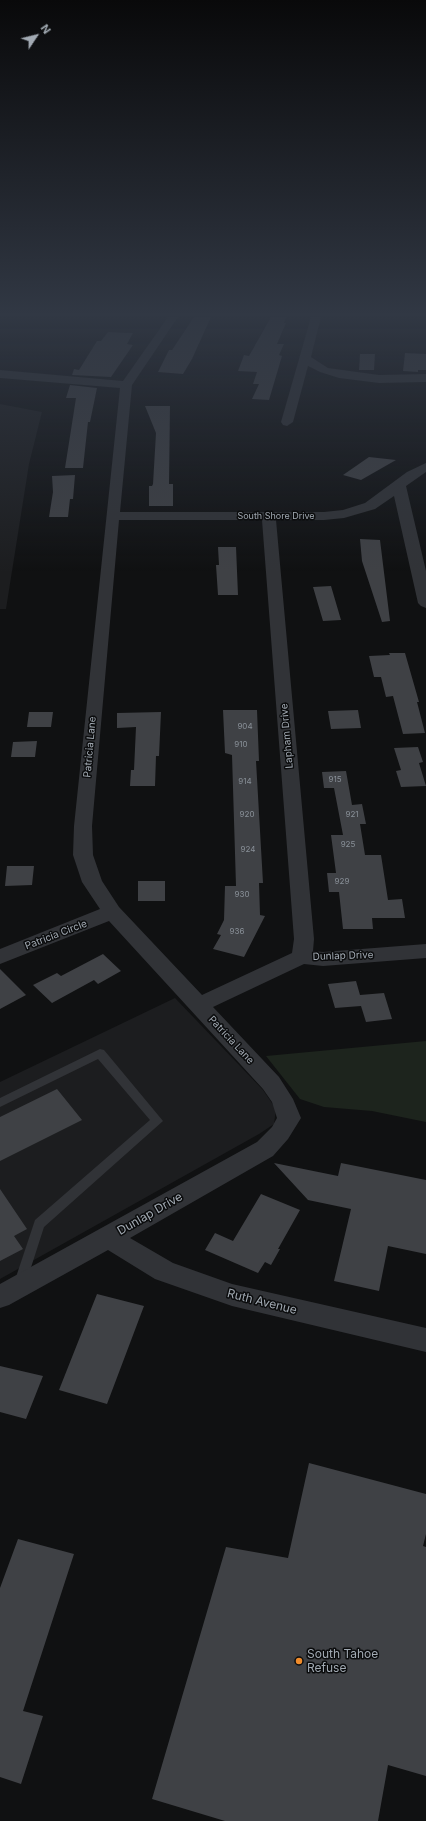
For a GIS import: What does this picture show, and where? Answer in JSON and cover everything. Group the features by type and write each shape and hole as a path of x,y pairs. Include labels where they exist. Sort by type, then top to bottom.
{"street":[{"name":"Patricia Lane","path":"124,402 83,826 84,855 92,882 112,912 271,1082 282,1099 289,1118"},
{"path":"287,422 292,402"},
{"name":"South Shore Drive","path":"112,516 269,516 344,514 370,506 412,475 426,467"},
{"path":"399,486 426,603"},
{"name":"Lapham Drive","path":"269,516 304,939 302,957"},
{"name":"Patricia Circle","path":"0,957 112,912"},
{"name":"Dunlap Drive","path":"199,1005 302,957 323,959 426,951"},
{"name":"Dunlap Drive","path":"9,1292 265,1149 280,1133 289,1118"},
{"name":"Ruth Avenue","path":"108,1238 164,1271 232,1296 426,1340"}],"lane":[{"path":"0,1102 100,1053 156,1120 39,1224 9,1292"}],"shaded area":[{"path":"0,404 42,412 29,464 6,609 0,609"},
{"path":"175,998 263,1090 276,1109 274,1124 259,1134 0,1279 0,1082"},
{"path":"426,1041 426,1122 372,1111 324,1107 300,1099 266,1056"}],"building":[{"path":"75,402 94,402 90,422 88,422 83,468 65,468"},
{"path":"145,406 170,406 169,484 173,484 173,506 149,506 149,486 152,486 153,484 156,433"},
{"path":"369,457 396,460 361,480 343,475"},
{"path":"75,475 73,499 70,499 68,517 49,517 53,492 52,476"},
{"path":"360,539 380,540 390,621 382,622 362,561"},
{"path":"218,547 236,547 238,595 218,595 216,565 219,565"},
{"path":"331,586 341,620 323,621 313,587"},
{"path":"389,653 405,653 419,702 417,702 425,733 403,734 393,696 386,697 381,677 374,677 369,656 390,655"},
{"path":"223,710 257,710 259,761 256,761 263,883 259,883 260,915 265,916 244,957 213,949 221,935 217,934 224,920 225,886 236,886 232,755 225,753"},
{"path":"358,710 361,728 331,729 328,711"},
{"path":"29,712 53,712 51,727 27,727"},
{"path":"161,712 159,756 156,756 155,786 130,786 131,770 134,770 136,727 117,728 117,713"},
{"path":"37,741 35,757 11,757 13,742"},
{"path":"418,747 423,762 419,763 426,786 401,787 396,771 401,770 394,748"},
{"path":"346,771 352,805 362,804 366,824 360,824 365,855 381,855 388,900 402,899 405,918 372,918 373,929 343,929 339,892 329,892 327,873 336,873 331,835 343,835 334,788 324,788 322,772"},
{"path":"7,866 34,866 32,885 5,886"},
{"path":"138,881 165,881 165,901 138,901"},
{"path":"103,954 121,971 98,984 94,980 52,1003 33,985 57,973 61,976"},
{"path":"0,969 26,995 0,1009"},
{"path":"356,981 360,995 384,993 392,1019 366,1022 361,1006 335,1008 328,984"},
{"path":"57,1089 82,1120 0,1161 0,1117"},
{"path":"274,1163 338,1176 341,1163 426,1180 426,1254 388,1246 379,1291 334,1281 351,1209 308,1200"},
{"path":"0,1189 27,1229 14,1236 23,1249 0,1261"},
{"path":"261,1194 300,1210 278,1249 280,1249 271,1265 265,1262 258,1273 205,1250 215,1233 233,1241"},
{"path":"97,1294 144,1306 107,1404 59,1390"},
{"path":"0,1366 43,1376 26,1419 0,1412"},
{"name":"South Tahoe Refuse","path":"309,1463 426,1494 426,1534 423,1546 426,1547 426,1776 388,1765 378,1821 225,1821 152,1799 226,1547 288,1558"},
{"path":"18,1539 74,1554 23,1711 43,1716 21,1784 0,1777 0,1588"}],"place":[{"name":"South Tahoe Refuse","path":"299,1661"}]}
